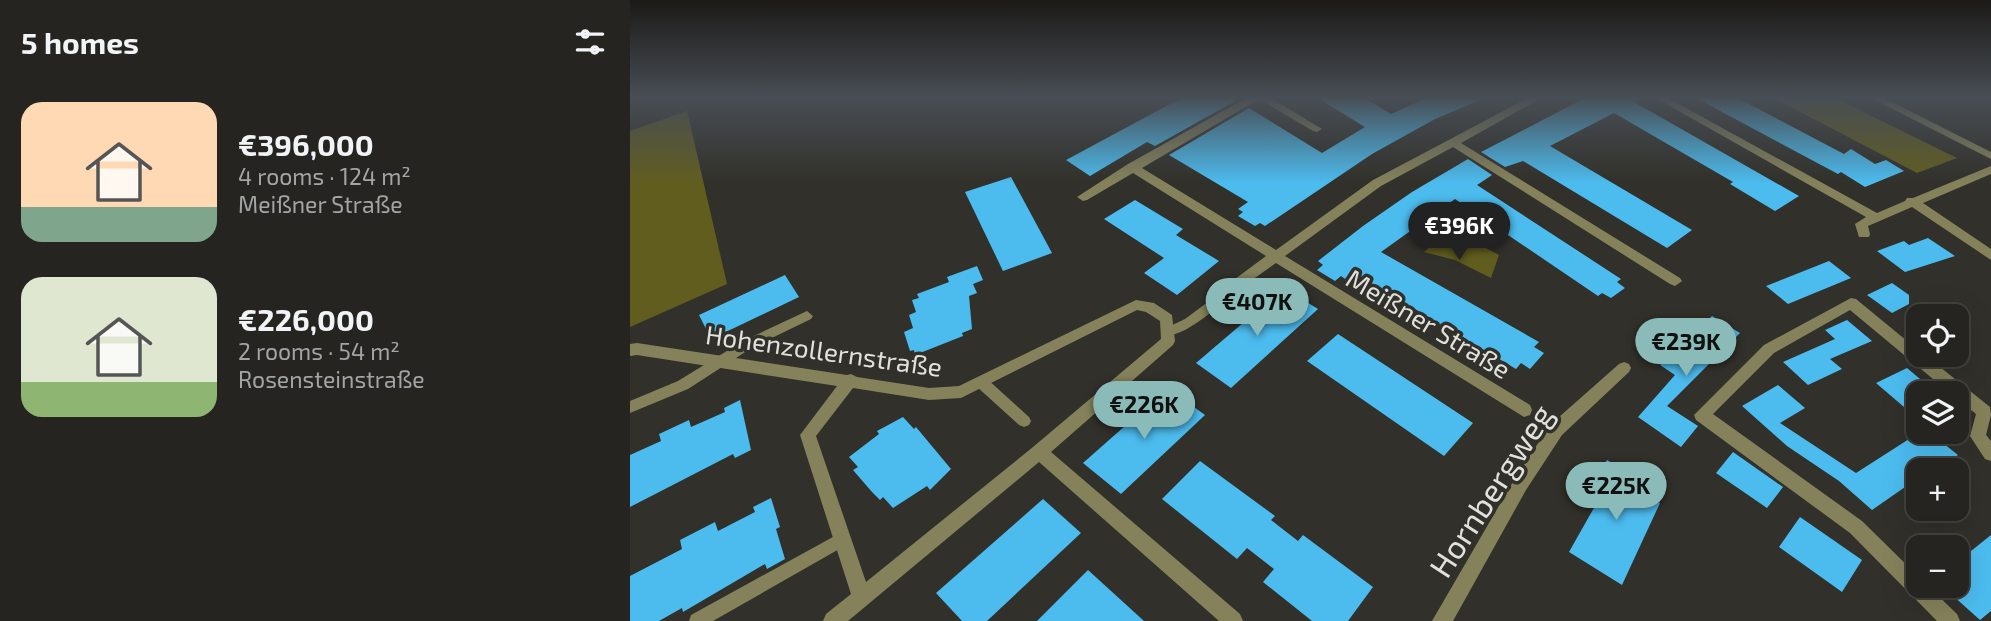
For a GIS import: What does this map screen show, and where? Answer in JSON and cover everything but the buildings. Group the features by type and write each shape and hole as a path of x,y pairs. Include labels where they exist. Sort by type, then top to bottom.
{"street":[{"path":"1083,197 1204,126"},
{"path":"1312,126 1317,129"},
{"path":"1236,285 1272,256 1377,183 1483,126"},
{"path":"1711,126 1875,217"},
{"path":"1931,126 1991,156"},
{"path":"1452,142 1675,281"},
{"name":"Meißner Straße","path":"1132,167 1524,410"},
{"path":"1864,234 1861,223 1991,170"},
{"path":"1911,201 1991,255"},
{"path":"1950,621 1856,527 1702,415 1769,349 1851,303 1984,412 1978,436 1991,454"},
{"name":"Hohenzollernstraße","path":"630,350 724,361 929,394 961,392 1136,304 1149,307 1167,319 1168,331"},
{"path":"833,621 1040,452 1168,341 1168,331"},
{"name":"Hornbergweg","path":"1442,621 1520,485 1556,430 1624,368"},
{"path":"851,380 808,435 862,599"},
{"path":"1040,452 1233,621"}],"lane":[{"path":"1168,331 1189,322 1236,285"},
{"path":"630,407 683,385 748,344 807,316"},
{"path":"981,382 1024,421"},
{"path":"697,621 842,539"}],"shaded area":[{"path":"644,126 690,126 727,284 630,327 630,131"},
{"path":"1827,126 1892,126 1957,158 1917,173"},
{"path":"1454,226 1465,237 1499,255 1491,278 1455,260 1424,252"}]}
